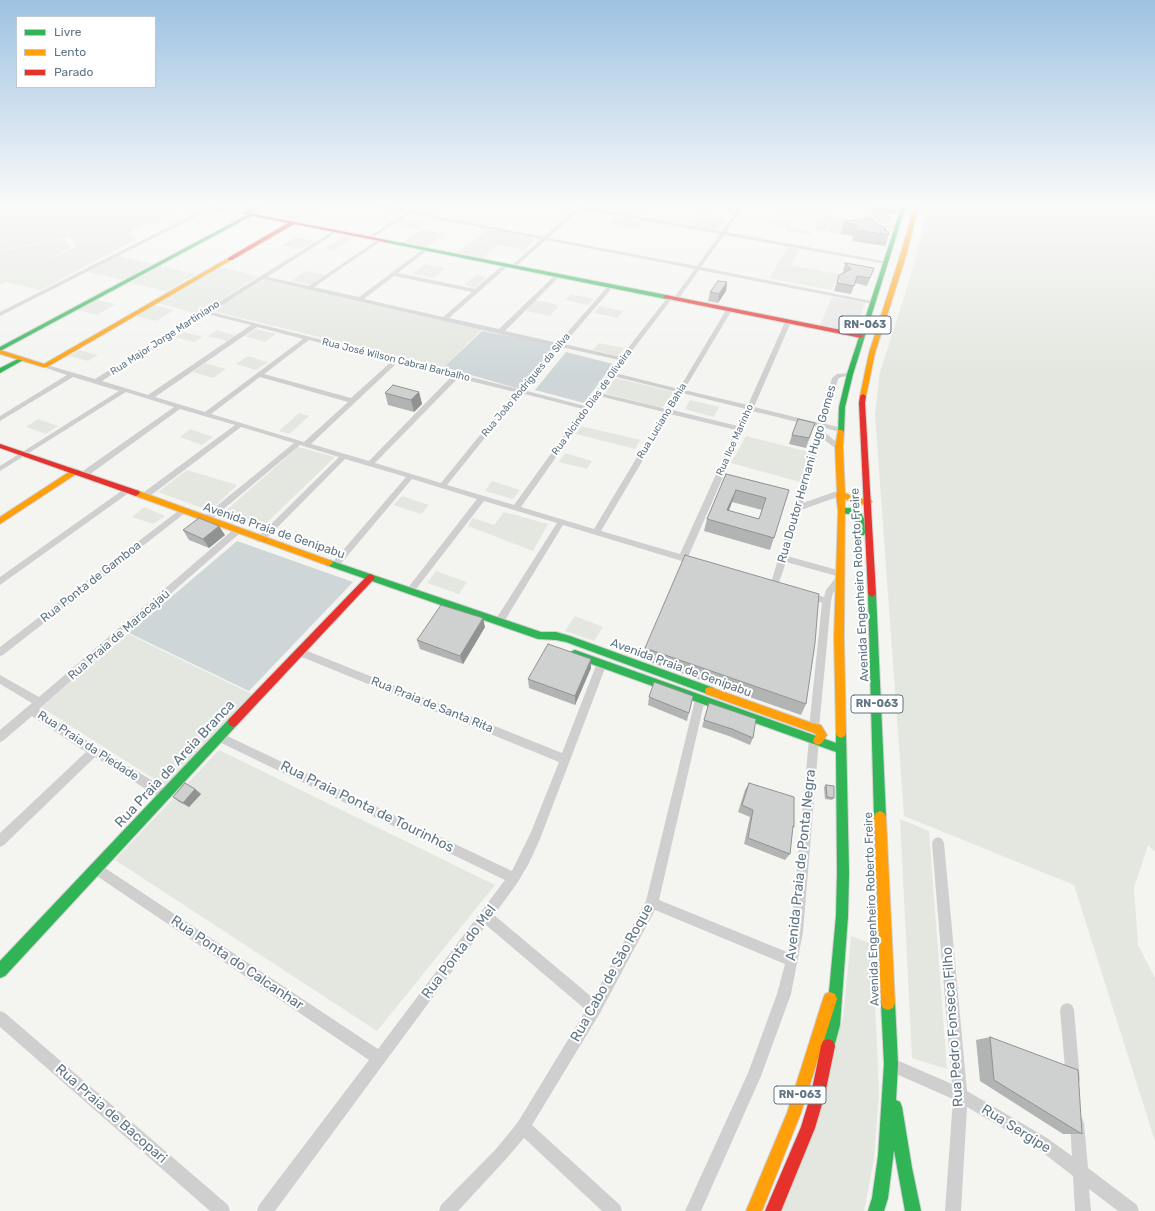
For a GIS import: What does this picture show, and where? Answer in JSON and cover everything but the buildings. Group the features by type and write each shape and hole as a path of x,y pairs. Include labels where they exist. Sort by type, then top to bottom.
{"main road":[{"path":"0,350 161,262"},
{"path":"0,350 45,366 225,262"},
{"path":"487,262 557,276 570,276 610,287 861,336"},
{"name":"Avenida Engenheiro Roberto Freire","path":"773,1211 808,1128 818,1094 833,1025 842,916 843,873 839,637 842,511 840,494 840,430 842,407 850,374 886,262"},
{"name":"Avenida Engenheiro Roberto Freire","path":"876,1211 880,1198 886,1156 890,1070 881,857 875,645 862,403 872,353 901,262"},
{"path":"0,371 22,359"},
{"name":"Avenida Praia de Genipabu","path":"0,446 127,490 260,540 499,622 541,636 556,636 566,639 814,735 840,750"},
{"path":"0,521 79,474"},
{"path":"840,494 856,501 868,502"},
{"path":"842,511 850,511 858,515 860,519 861,546 870,557"},
{"name":"Rua Praia de Areia Branca","path":"0,971 164,794 371,577"},
{"name":"Avenida Praia de Genipabu","path":"541,636 546,643 551,646"},
{"name":"Avenida Praia de Genipabu","path":"566,651 700,699 814,735"},
{"name":"Avenida Engenheiro Roberto Freire","path":"754,1211 794,1113 837,975"},
{"path":"890,1070 904,1168 913,1211"}],"street":[{"path":"0,314 103,262"},
{"name":"Rua Major Jorge Martiniano","path":"97,381 286,262"},
{"path":"311,288 345,262"},
{"path":"360,299 410,262"},
{"path":"444,319 515,262"},
{"path":"662,262 873,302"},
{"name":"Rua Alcindo Dias de Oliveira","path":"517,507 611,374 702,262"},
{"path":"394,274 477,291"},
{"path":"262,276 622,360"},
{"path":"500,332 557,276"},
{"name":"Rua João Rodrigues da Silva","path":"443,485 519,391 610,287"},
{"name":"Rua Luciano Bahia","path":"596,532 729,310"},
{"name":"Rua José Wilson Cabral Barbalho","path":"205,312 587,408"},
{"name":"Rua Ilce Marinho","path":"683,558 788,322"},
{"path":"150,397 256,325"},
{"path":"207,414 308,338"},
{"path":"205,520 303,443 353,401 397,360"},
{"path":"45,366 706,565"},
{"path":"0,419 73,374"},
{"path":"611,374 679,392 840,430"},
{"name":"Rua Doutor Hernani Hugo Gomes","path":"774,586 820,434 835,378 839,375 850,374"},
{"path":"260,375 353,401"},
{"path":"370,464 457,375"},
{"path":"0,469 25,455 125,390"},
{"path":"597,394 740,429"},
{"path":"79,474 180,406"},
{"path":"143,496 240,424"},
{"path":"820,434 839,447"},
{"path":"260,540 344,456"},
{"path":"335,565 411,476"},
{"path":"0,582 127,490"},
{"path":"797,508 840,494"},
{"path":"410,591 483,497"},
{"name":"Rua Ponta de Gamboa","path":"0,652 182,511"},
{"path":"499,622 562,521"},
{"name":"Rua Praia de Maracajaú","path":"0,737 237,531"},
{"path":"783,558 841,576 829,592 827,601 796,592"},
{"name":"Avenida Praia de Ponta Negra","path":"693,1211 754,1076 784,994 792,961 797,932 827,601"},
{"name":"Rua Praia de Santa Rita","path":"300,652 564,759"},
{"name":"Rua Ponta do Mel","path":"265,1211 514,878 536,835 602,663"},
{"name":"Rua Praia da Piedade","path":"0,679 94,751 164,794"},
{"name":"Rua Cabo de São Roque","path":"447,1211 501,1154 523,1127 595,1008 643,922 652,903 700,699"},
{"name":"Rua Praia Ponta de Tourinhos","path":"219,737 514,878"},
{"path":"0,841 94,751"},
{"name":"Rua Pedro Fonseca Filho","path":"938,843 960,1095 953,1211"},
{"name":"Rua Ponta do Calcanhar","path":"95,868 379,1058"},
{"path":"652,903 792,961"},
{"path":"486,917 595,1008"},
{"path":"1067,1010 1075,1096"},
{"name":"Rua Praia de Bacopari","path":"0,1018 222,1211"},
{"name":"Rua Sergipe","path":"890,1070 960,1095 1042,1143 1132,1211"},
{"path":"1076,1112 1083,1211"},
{"path":"523,1127 614,1211"}],"shaded area":[{"path":"0,262 94,262 41,290 6,282 0,285"},
{"path":"108,262 142,262 153,264 123,280 88,272"},
{"path":"779,262 793,262 791,265 839,274 831,290 769,278"},
{"path":"914,262 1155,262 1155,852 1148,845 1134,888 1138,945 1155,978 1155,1141 1074,885 904,816 875,414 880,372"},
{"path":"424,264 445,268 434,278 413,274"},
{"path":"160,266 196,274 167,291 130,283"},
{"path":"221,267 258,276 199,314 157,303"},
{"path":"305,271 326,275 312,285 291,281"},
{"path":"476,275 487,277 475,288 464,285"},
{"path":"266,279 483,328 444,367 212,311"},
{"path":"570,294 594,299 588,305 565,300"},
{"path":"832,297 865,303 855,332 820,325"},
{"path":"96,300 116,304 97,315 77,310"},
{"path":"535,300 559,305 550,316 526,311"},
{"path":"154,305 174,310 156,321 136,316"},
{"path":"599,306 623,311 618,318 594,313"},
{"path":"256,329 276,334 265,342 245,336"},
{"path":"217,330 236,336 227,341 208,336"},
{"path":"482,331 557,345 519,389 444,367"},
{"path":"184,332 203,337 194,342 175,337"},
{"path":"599,343 624,348 619,356 593,350"},
{"path":"79,350 98,355 88,361 69,356"},
{"path":"566,352 613,364 584,403 535,390"},
{"path":"248,356 268,362 256,370 236,364"},
{"path":"205,363 226,369 213,378 193,372"},
{"path":"615,378 674,392 662,408 605,393"},
{"path":"690,400 719,407 714,417 685,409"},
{"path":"299,413 309,416 289,434 279,431"},
{"path":"38,419 58,426 46,434 26,427"},
{"path":"581,426 640,440 635,449 576,434"},
{"path":"190,429 213,437 202,445 180,437"},
{"path":"746,436 809,452 800,482 731,463"},
{"path":"298,447 335,457 261,528 220,516"},
{"path":"565,453 592,461 587,469 559,462"},
{"path":"187,470 237,485 210,511 158,492"},
{"path":"492,481 520,490 513,499 485,491"},
{"path":"402,496 429,505 421,514 393,505"},
{"path":"144,507 165,516 153,524 132,517"},
{"path":"504,512 548,524 533,551 468,526 473,518 494,525"},
{"path":"237,541 353,582 249,691 129,633"},
{"path":"436,571 467,582 459,594 427,583"},
{"path":"575,616 603,627 594,641 565,631"},
{"path":"128,634 252,694 165,786 41,707"},
{"path":"219,750 495,885 377,1031 115,860"},
{"path":"900,819 929,831 947,1069 912,1058"},
{"path":"851,936 872,944 876,1023 879,1093 874,1159 864,1211 780,1211 843,1019"}],"traffic: fast":[{"path":"0,349 164,262"},
{"path":"489,262 666,297"},
{"path":"840,432 842,407 850,374 886,262"},
{"path":"0,371 22,359"},
{"path":"842,511 850,511 858,515 860,519 861,533"},
{"path":"329,563 541,636 556,636 567,639 710,691"},
{"path":"872,594 880,817"},
{"path":"575,654 840,749"},
{"path":"0,971 233,722"},
{"path":"828,1046 833,1025 842,916 843,873 841,733"},
{"path":"876,1211 880,1198 886,1156 891,1064 888,1003"},
{"path":"895,1107 904,1168 913,1211"}],"traffic: slow":[{"path":"0,352 45,366 226,262"},
{"path":"863,396 872,353 901,262"},
{"path":"840,432 839,447 842,511 839,637 841,733"},
{"path":"0,521 75,472"},
{"path":"136,493 329,563"},
{"path":"840,494 856,501 868,502"},
{"path":"710,691 812,728 817,728 822,735 818,740"},
{"path":"880,817 888,1003"},
{"path":"754,1211 794,1113 830,999"}],"traffic: jam":[{"path":"666,297 861,336"},
{"path":"863,396 862,403 872,594"},
{"path":"0,446 136,493"},
{"path":"233,722 371,577"},
{"path":"773,1211 808,1128 818,1094 828,1046"}]}
